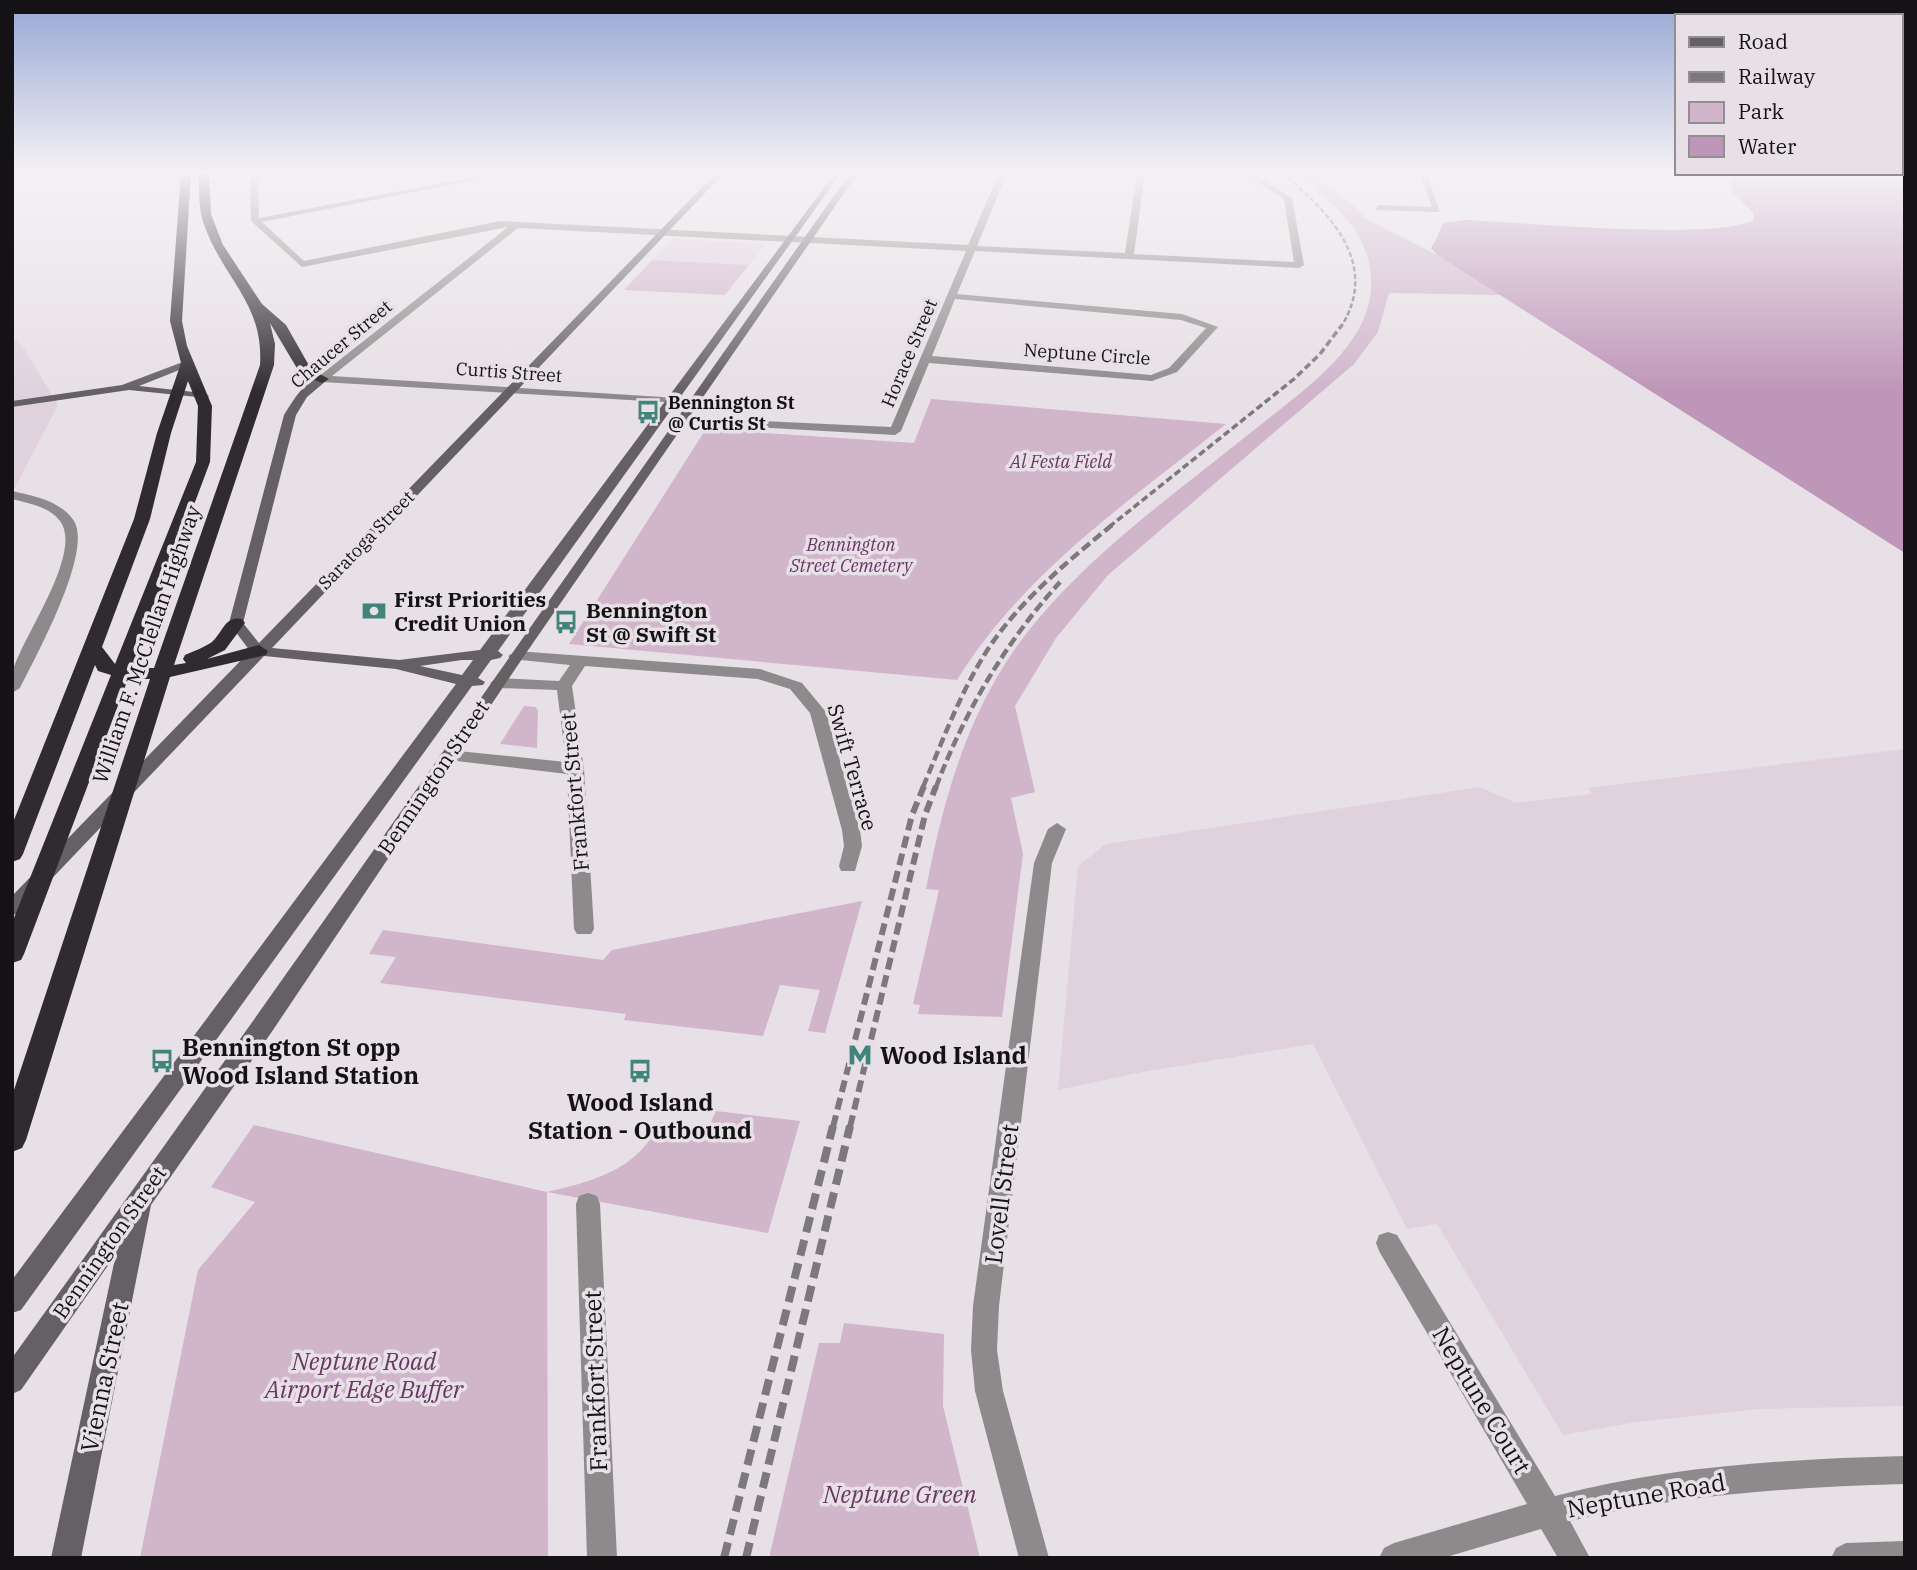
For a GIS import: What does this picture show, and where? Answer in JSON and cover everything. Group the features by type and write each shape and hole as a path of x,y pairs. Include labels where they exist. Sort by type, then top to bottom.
{"highway":[{"name":"William F. McClellan Highway","path":"12,954 201,470 206,426 202,396 188,363 176,321 181,246"},
{"name":"William F. McClellan Highway","path":"12,1140 127,774 177,636 266,371 269,336 258,305 221,246"},
{"path":"258,305 282,327 306,372 321,379"},
{"path":"12,854 142,519 188,363"},
{"path":"150,673 218,646 236,623"},
{"path":"93,648 106,667 116,672 150,673 259,651"}],"main road":[{"name":"Saratoga Street","path":"12,908 649,246"},
{"name":"Bennington Street","path":"12,1301 488,655 785,246"},
{"name":"Bennington Street","path":"12,1381 263,1027 516,656 802,246"},
{"path":"124,388 188,363"},
{"name":"Chaucer Street","path":"236,623 290,415 303,395 321,379"},
{"path":"12,404 124,388 202,396"},
{"path":"236,623 247,641 259,651 397,664 437,676 498,683"},
{"path":"397,664 462,655 516,656"},
{"path":"375,808 410,811"},
{"name":"Vienna Street","path":"66,1558 141,1196"}],"street":[{"path":"283,246 302,264 386,246"},
{"name":"Chaucer Street","path":"321,379 489,246"},
{"path":"936,246 1299,265 1296,246"},
{"path":"1129,257 1131,246"},
{"name":"Horace Street","path":"682,419 895,432 972,248"},
{"name":"Neptune Circle","path":"924,359 1152,378 1172,370 1213,327 1182,317 951,296"},
{"name":"Curtis Street","path":"321,379 694,401"},
{"path":"12,495 52,509 69,524 73,538 61,582 12,688"},
{"path":"516,656 581,659"},
{"name":"Swift Terrace","path":"581,659 760,674 796,686 818,712 851,830 853,846 848,866"},
{"name":"Frankfort Street","path":"581,659 564,686 575,769 584,929"},
{"path":"498,683 564,686"},
{"path":"448,755 575,769"},
{"name":"Lovell Street","path":"1034,1558 989,1391 984,1350 986,1306 1043,863 1057,829"},
{"name":"Frankfort Street","path":"588,1205 602,1558"},
{"name":"Neptune Court","path":"1388,1243 1575,1558"},
{"name":"Neptune Road","path":"1394,1558 1549,1511 1671,1487 1792,1473 1905,1469"},
{"path":"1846,1558 1905,1556"}],"shaded area":[{"path":"665,246 764,246 749,265 652,260"},
{"path":"12,336 23,347 58,405 12,493"},
{"path":"1905,749 1905,1406 1759,1409 1637,1422 1563,1435 1437,1224 1407,1229 1313,1044 1142,1072 1058,1090 1078,866 1106,844 1480,787 1516,803 1592,794 1588,788"}],"green space":[{"path":"1363,246 1420,246 1437,255 1432,246 1797,246 1905,553 1500,295 1389,293 1378,332 1354,364 1108,575 1056,638 1015,706 1035,792 1011,798 1023,854 1002,1017 918,1014 920,1005 913,1004 939,890 926,889 942,816 964,746 996,679 1039,618 1088,567 1170,496 1292,400 1339,356 1358,331 1369,302 1370,267"},
{"path":"652,260 749,265 725,295 624,290"},
{"name":"Bennington Street Cemetery","path":"931,399 1226,424 1116,511 1046,572 984,641 957,680 569,644 706,429 914,443"},
{"path":"524,706 536,707 538,711 537,748 500,744"},
{"path":"862,901 825,1033 808,1031 820,990 780,985 763,1036 624,1020 626,1014 380,983 396,957 369,954 383,930 603,960 612,950"},
{"path":"716,1111 800,1121 768,1233 547,1192 613,1171 640,1151 659,1122 708,1128"},
{"name":"Neptune Road Airport Edge Buffer","path":"254,1125 547,1192 548,1558 140,1558 198,1270 255,1202 211,1187"},
{"name":"Neptune Green","path":"844,1323 944,1334 943,1406 980,1558 769,1558 819,1343 840,1343"}],"water":[{"path":"1905,246 1905,553 1439,256 1431,248"}],"railway":[{"path":"1342,325 1352,304 1355,281 1352,260 1346,246"},
{"path":"1109,527 1294,379 1320,354 1342,325"},
{"path":"923,787 961,698 990,646 1031,597 1112,525"},
{"path":"936,787 960,731 988,679 1022,629 1060,582"},
{"path":"833,1127 912,815 924,786"},
{"path":"850,1127 925,815 936,786"},
{"path":"724,1558 833,1126"},
{"path":"746,1558 850,1126"}],"place":[{"name":"Bennington St @ Curtis St","path":"648,412"},
{"name":"First Priorities Credit Union","path":"374,611"},
{"name":"Bennington St @ Swift St","path":"566,622"},
{"name":"Wood Island","path":"860,1055"},
{"name":"Bennington St opp Wood Island Station","path":"162,1061"},
{"name":"Wood Island Station - Outbound","path":"640,1071"}],"park label":[{"name":"Al Festa Field","path":"1061,461"}]}
